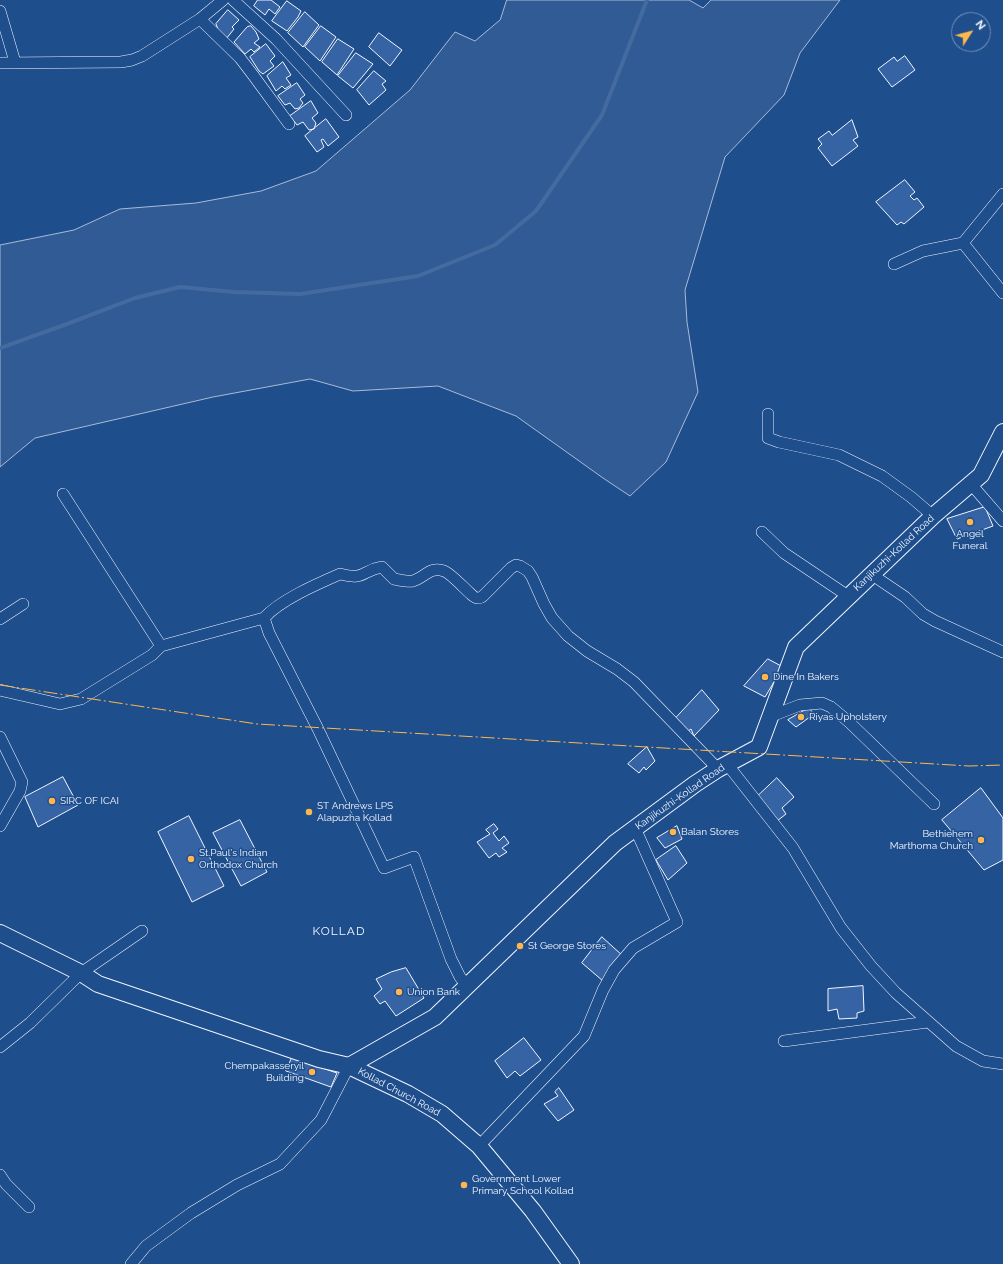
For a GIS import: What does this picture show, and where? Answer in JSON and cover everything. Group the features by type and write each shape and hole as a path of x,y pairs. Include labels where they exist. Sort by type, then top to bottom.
{"main road":[{"name":"Kanjikuzhi-Kollad Road","path":"349,1066 435,1018 615,842 723,767 759,747 796,647 933,516 981,475 1003,432"},
{"name":"Kollad Church Road","path":"0,933 98,984 319,1059 349,1066 408,1094 442,1114 479,1146 533,1211 571,1264"}],"street":[{"path":"0,63 120,62 132,60 142,56 200,19 223,0"},
{"path":"233,0 276,39 346,115"},
{"path":"0,11 15,62"},
{"path":"200,19 240,58 254,74 289,124"},
{"path":"894,264 923,251 963,242 1003,194"},
{"path":"963,242 1003,293"},
{"path":"768,414 768,438 779,442 839,455 882,476 911,497 933,516"},
{"path":"971,484 1003,521"},
{"path":"63,494 161,646"},
{"path":"762,532 784,553 848,596"},
{"path":"0,690 60,704 81,699 152,655 161,646 264,618 271,610 291,598 340,574 351,577 362,576 375,568 382,567 394,580 412,581 435,569 450,575 457,580 473,597 478,598 483,596 512,568 516,565 520,566 528,571 550,614 568,636 587,651 617,669 634,682 723,767 793,848 841,928 866,960 896,993 956,1046 983,1061 1003,1064"},
{"path":"871,574 905,597 923,614 1003,652"},
{"path":"0,619 23,604"},
{"path":"264,618 269,633 318,729 384,868 414,857 451,959 460,977 467,986"},
{"path":"769,717 800,705 822,703 831,707 849,722 934,804"},
{"path":"0,737 22,782 20,791 0,826"},
{"path":"479,1146 584,1036 603,990 614,970 633,948 677,922 635,828"},
{"path":"0,1048 30,1023 81,974 142,931"},
{"path":"784,1041 928,1022"},
{"path":"131,1264 146,1246 191,1213 237,1185 280,1164 321,1120 349,1066"},
{"path":"0,1175 6,1184 29,1207"}],"shaded area":[{"path":"507,0 689,0 703,8 711,0 840,0 800,53 784,95 725,157 685,290 687,322 698,392 666,462 630,496 516,416 438,386 353,391 310,379 213,397 35,438 0,467 0,245 74,230 120,209 196,203 261,191 316,171 410,90 455,32 475,41 500,20"}],"building":[{"path":"258,0 271,0 280,7 275,14 269,9 265,15 254,6"},
{"path":"287,1 301,11 287,31 272,21"},
{"path":"228,10 239,20 232,27 234,29 226,39 219,32 216,24"},
{"path":"305,12 319,25 303,47 288,33"},
{"path":"251,26 259,39 254,43 260,47 254,52 251,49 245,54 234,42 247,27"},
{"path":"321,26 336,37 320,61 305,47"},
{"path":"379,33 402,50 390,66 369,47"},
{"path":"338,39 354,49 337,75 322,62"},
{"path":"266,44 275,56 270,61 274,66 263,74 259,71 250,57"},
{"path":"356,53 373,64 353,88 338,76"},
{"path":"905,56 915,70 892,87 878,69 894,57 897,61"},
{"path":"283,62 291,75 286,78 291,85 285,89 282,86 276,91 267,76"},
{"path":"374,71 386,81 382,84 386,90 369,105 357,90"},
{"path":"297,83 305,95 300,99 303,103 299,108 295,109 290,103 285,105 278,96"},
{"path":"311,101 318,113 312,118 316,123 314,129 309,130 303,122 297,125 290,116"},
{"path":"326,119 339,137 328,146 323,139 321,140 324,147 317,152 305,136"},
{"path":"852,120 858,137 853,140 858,146 832,166 818,148 822,144 818,139 829,131 832,135"},
{"path":"905,180 915,192 910,196 914,200 917,198 924,207 904,224 901,222 897,225 876,202"},
{"name":"Angel Funeral","path":"985,507 993,526 957,539 947,519"},
{"name":"Dine In Bakers","path":"768,659 783,667 765,697 744,686"},
{"path":"702,690 719,710 694,736 691,729 688,731 676,718"},
{"name":"Riyas Upholstery","path":"809,708 814,714 796,727 788,720"},
{"path":"647,747 655,761 646,770 644,767 639,773 628,764"},
{"name":"SIRC OF ICAI","path":"63,777 78,805 38,827 25,797"},
{"path":"777,778 794,797 782,808 786,814 777,821 758,796"},
{"name":"Bethiehem Marthoma Church","path":"981,788 1003,818 1003,860 984,870 942,820"},
{"name":"St.Paul's Indian Orthodox Church","path":"189,816 224,886 192,902 158,832"},
{"name":"St.Paul's Indian Orthodox Church","path":"240,820 267,872 241,886 213,833"},
{"path":"494,824 498,829 493,833 499,841 504,836 509,843 502,848 507,852 499,857 496,853 489,858 477,842 490,834 486,830"},
{"name":"Balan Stores","path":"677,826 682,839 665,848 657,838"},
{"path":"676,846 687,863 668,880 656,860"},
{"path":"602,937 623,956 603,981 582,963"},
{"name":"Union Bank","path":"406,968 424,998 396,1016 385,1001 380,1004 374,996 382,989 376,979 391,972"},
{"path":"863,986 864,1011 857,1013 857,1018 839,1019 837,1009 828,1011 828,989"},
{"path":"524,1038 541,1060 520,1076 515,1071 507,1078 495,1061"},
{"name":"Chempakasseryil Building","path":"292,1058 337,1073 331,1087 286,1071"},
{"path":"559,1088 574,1110 558,1121 544,1104 558,1096 555,1092"}],"waterway":[{"path":"0,348 135,298 180,287 234,292 300,294 418,276 495,245 536,211 602,115 647,0"}],"power":[{"path":"0,685 257,724 969,766 1003,765"}],"place":[{"name":"Angel Funeral","path":"970,522"},
{"name":"Dine In Bakers","path":"765,677"},
{"name":"Riyas Upholstery","path":"801,717"},
{"name":"SIRC OF ICAI","path":"52,801"},
{"name":"ST Andrews LPS Alapuzha Kollad","path":"309,812"},
{"name":"Balan Stores","path":"673,832"},
{"name":"Bethiehem Marthoma Church","path":"981,840"},
{"name":"St.Paul's Indian Orthodox Church","path":"191,859"},
{"name":"St George Stores","path":"520,946"},
{"name":"Union Bank","path":"399,992"},
{"name":"Chempakasseryil Building","path":"312,1072"},
{"name":"Government Lower Primary School Kollad","path":"464,1185"}],"district":[{"name":"KOLLAD","path":"339,931"}]}
